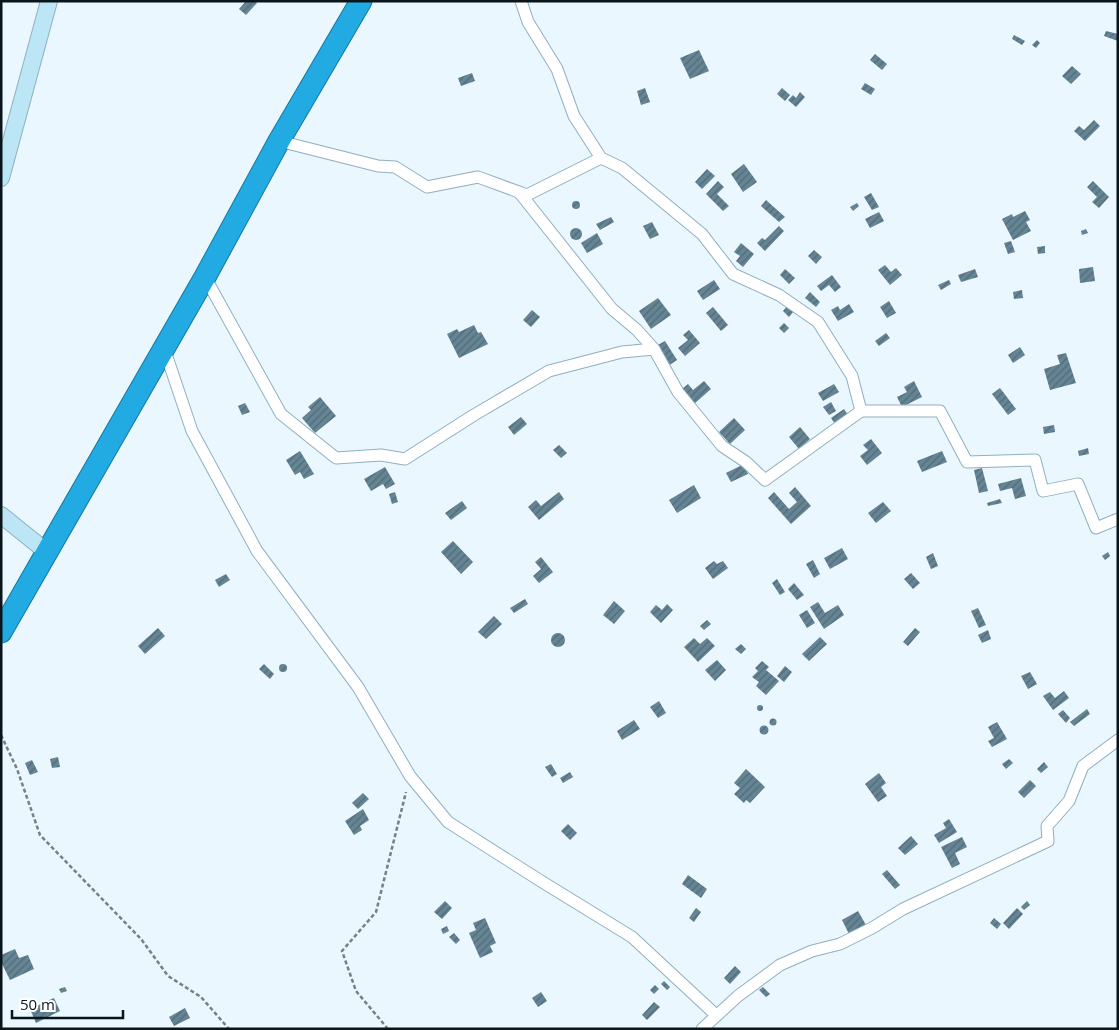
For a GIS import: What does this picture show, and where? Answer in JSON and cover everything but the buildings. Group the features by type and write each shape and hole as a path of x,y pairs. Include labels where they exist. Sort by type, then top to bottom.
{"highway":[{"path":"1,632 206,277 280,141 361,1"}],"street":[{"path":"1,178 49,1"},
{"path":"521,1 528,22 557,69 574,116 600,158 622,168 702,234 733,274 778,295 818,322 852,376 861,411"},
{"path":"280,141 378,166 395,167 427,186 478,177 527,195 600,158"},
{"path":"519,192 612,309 637,330 654,349 678,392 722,446 746,462 766,480 861,411 940,412 967,462 1035,460 1044,491 1078,484 1096,528 1118,519"},
{"path":"206,277 281,414 336,458 381,454 405,459 474,415 549,371 622,352 654,349"},
{"path":"164,348 192,431 257,551 358,687 410,776 448,822 632,937 716,1015"},
{"path":"1,515 47,552"},
{"path":"702,1029 738,996 780,965 812,951 840,944 872,928 902,909 1048,841 1047,826 1069,801 1083,766 1118,740"}],"path":[{"path":"1,735 17,769 40,835 140,939 168,976 201,997 229,1029"},
{"path":"388,1029 356,991 342,950 376,912 410,776"}]}
